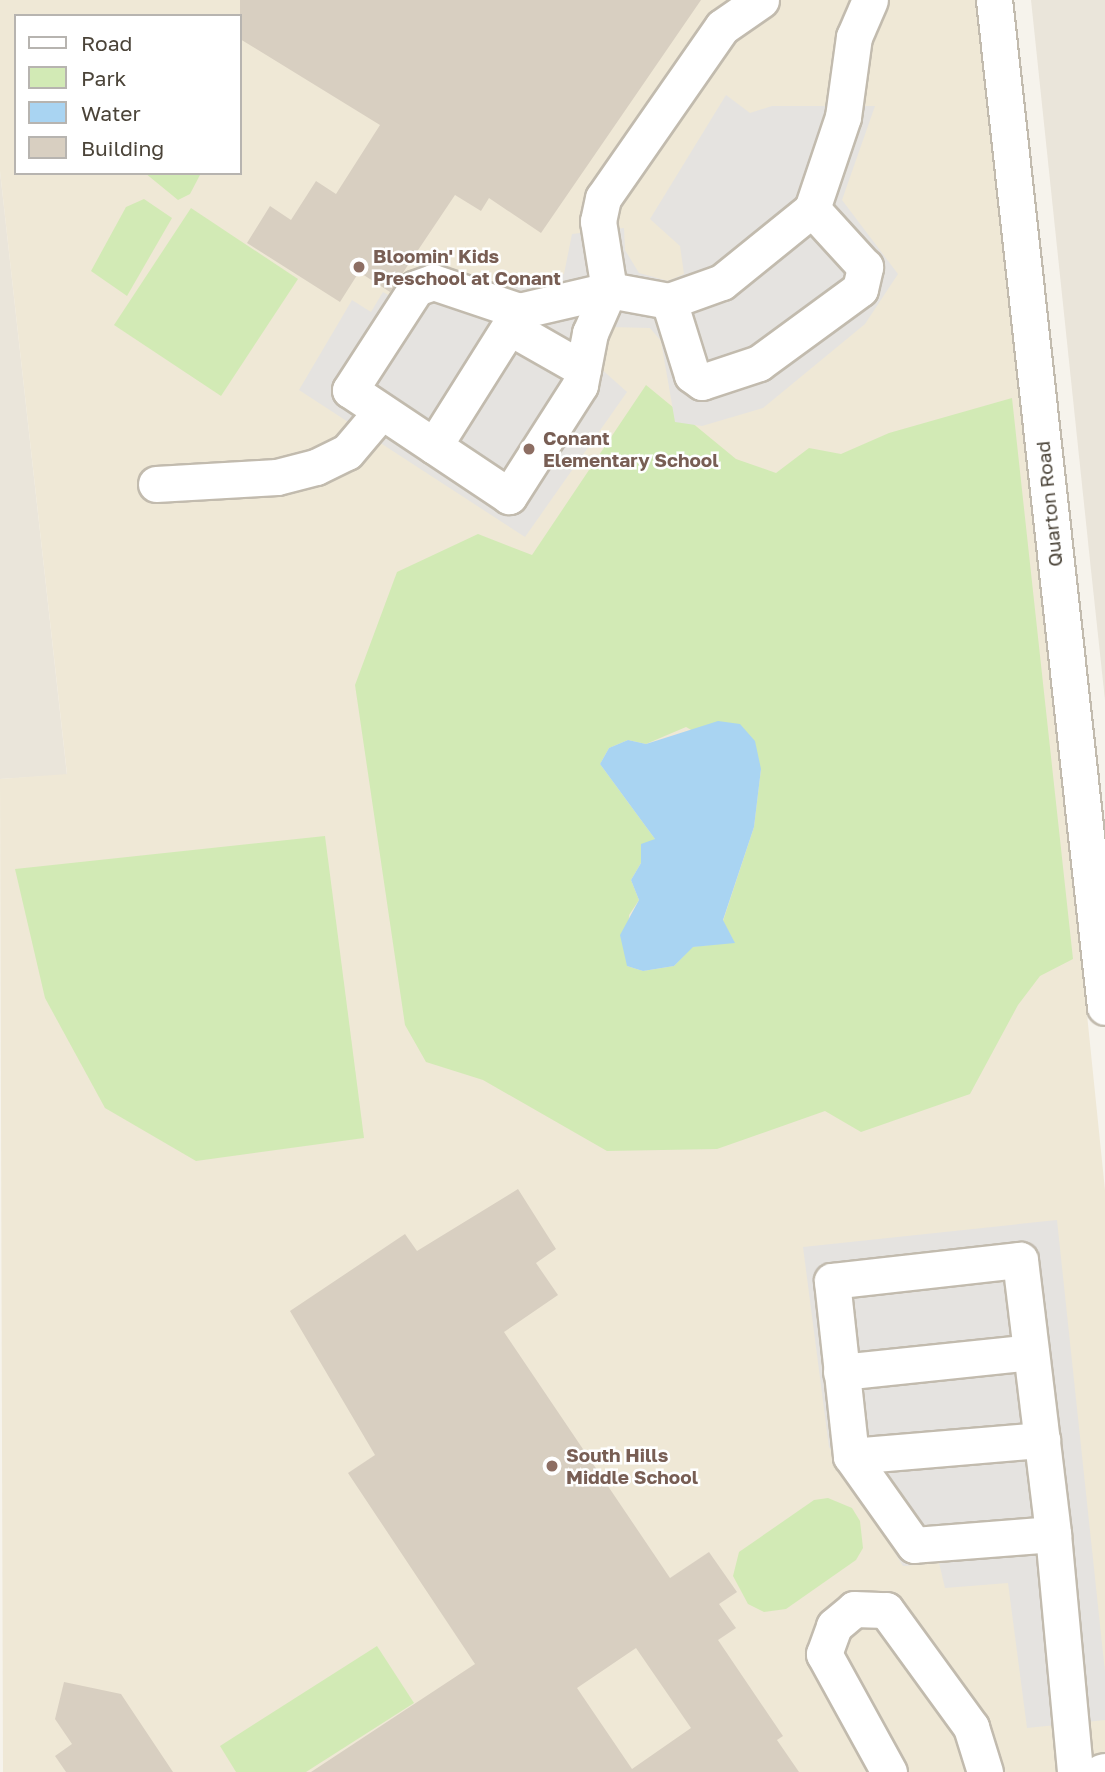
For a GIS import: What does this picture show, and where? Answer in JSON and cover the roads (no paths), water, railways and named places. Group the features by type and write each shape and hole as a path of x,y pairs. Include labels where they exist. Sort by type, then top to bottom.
{"street":[{"path":"583,369 515,320 455,285 433,282 416,288 350,390 380,413 509,496 580,384 583,369 590,333 609,290 598,221 603,198 722,27 761,0"},
{"path":"434,446 515,320 609,290 669,301 722,282 812,209 843,117 854,37 870,0"},
{"name":"Quarton Road","path":"993,0 1105,1007"},
{"path":"669,301 692,375 702,382 759,363 860,289 865,267 812,209"},
{"path":"156,484 277,477 316,467 347,452 380,413"},
{"path":"1053,1534 914,1545 851,1456 832,1280 1020,1260 1053,1534 1075,1772"},
{"path":"841,1372 1031,1352"},
{"path":"851,1456 1042,1440"},
{"path":"889,1772 824,1654 834,1626 855,1609 886,1610 971,1727 985,1772"}],"water":[{"path":"718,721 740,724 755,741 761,769 754,827 723,920 735,943 693,947 674,966 643,971 627,966 620,935 639,900 631,880 641,863 641,844 655,839 600,764 609,748 628,740 646,744"}],"place":[{"name":"Bloomin' Kids Preschool at Conant","path":"359,267"},
{"name":"Conant Elementary School","path":"529,449"},
{"name":"South Hills Middle School","path":"552,1466"}]}
